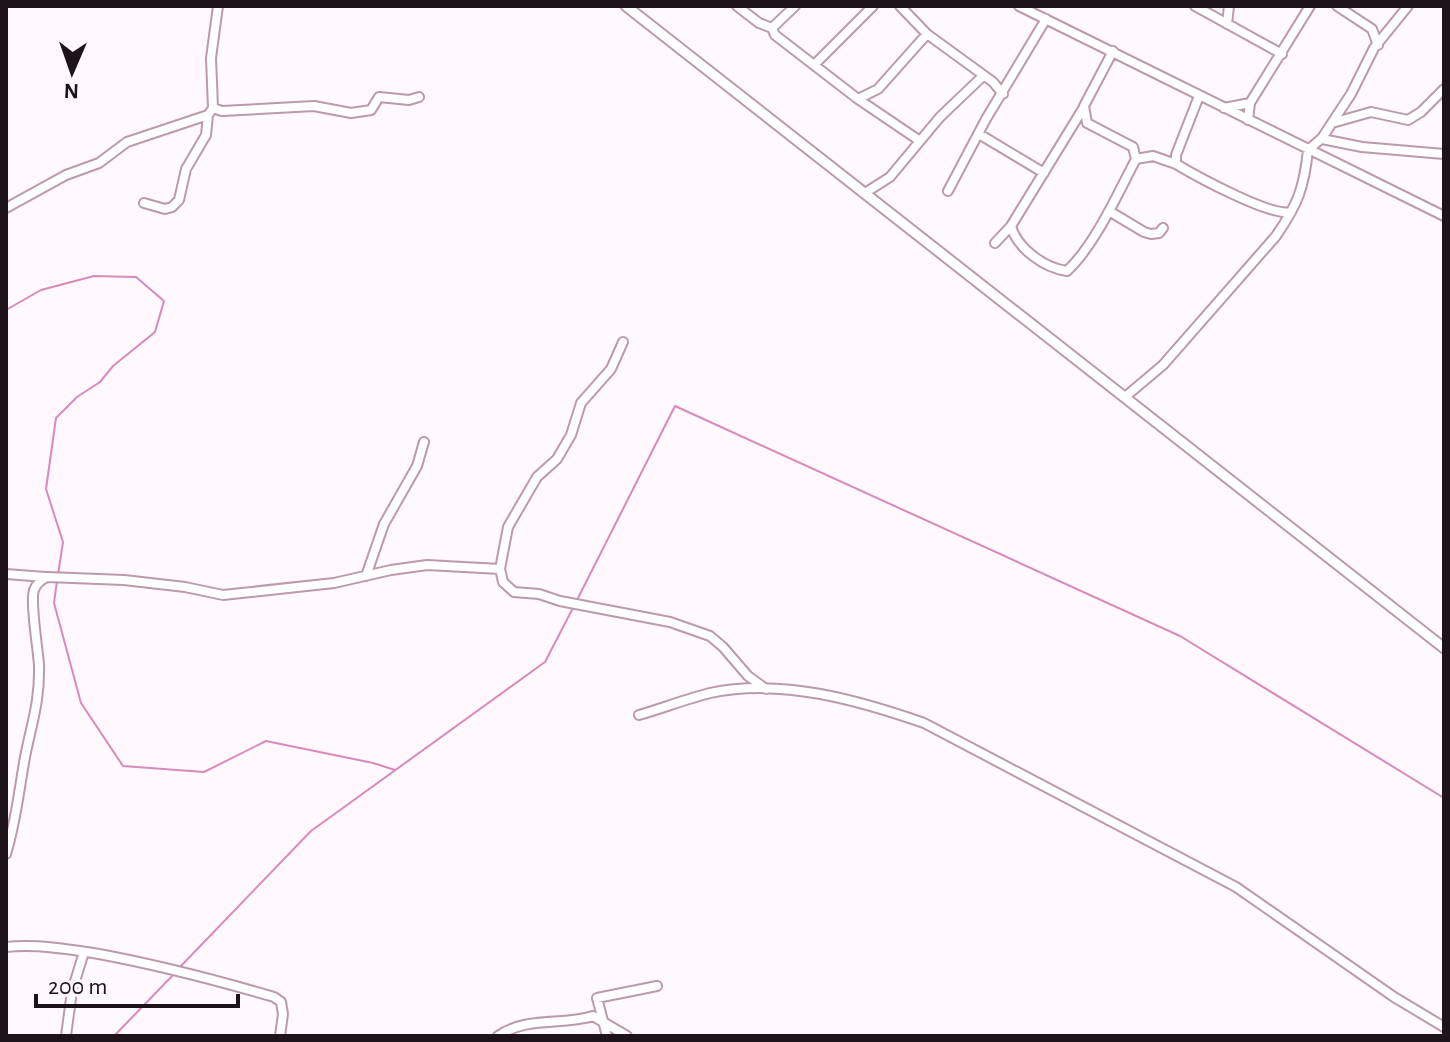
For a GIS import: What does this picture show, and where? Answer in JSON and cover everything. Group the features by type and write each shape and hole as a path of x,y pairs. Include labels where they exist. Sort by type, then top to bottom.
{"street":[{"path":"144,203 165,209 179,200 186,169 206,135 218,6"},
{"path":"626,6 1444,648"},
{"path":"737,6 759,23 772,28 784,43 920,141"},
{"path":"772,28 795,6"},
{"path":"814,65 873,6"},
{"path":"900,6 927,34 993,82 1003,94"},
{"path":"1019,6 1444,216"},
{"path":"1195,6 1282,54"},
{"path":"1227,24 1229,6"},
{"path":"1248,120 1250,103 1310,6"},
{"path":"1337,6 1372,29 1378,45"},
{"path":"1125,397 1163,365 1260,255 1291,212 1305,182 1308,150 1322,138 1351,94 1364,64 1408,6"},
{"path":"948,191 1046,19"},
{"path":"1372,29 1394,25"},
{"path":"858,99 878,89 927,34"},
{"path":"995,243 1011,226 1044,173 1113,51"},
{"path":"865,193 890,177 940,117 983,76"},
{"path":"993,82 1012,78"},
{"path":"1332,123 1371,112 1408,120 1421,112 1444,89"},
{"path":"1176,159 1199,96"},
{"path":"6,208 66,175 99,163 127,142 210,111 314,106 360,113 371,110 379,97 409,100 419,97"},
{"path":"1224,108 1250,103"},
{"path":"1084,106 1087,123 1133,147 1166,160 1176,159 1246,199 1284,214 1291,212"},
{"path":"979,134 1044,173"},
{"path":"1322,138 1362,147 1444,154"},
{"path":"1322,138 1324,158"},
{"path":"1011,226 1021,247 1054,268 1067,271 1109,211 1136,159 1133,147"},
{"path":"1136,159 1153,156"},
{"path":"1109,211 1151,234 1159,233 1163,228"},
{"path":"623,342 611,369 581,403 571,435 557,459 537,477 508,527 500,569 503,582 514,592 539,594 560,601 670,622 710,636 748,676 767,689"},
{"path":"366,576 384,524 417,466 424,442"},
{"path":"6,574 153,583 223,595 334,583 427,565 500,569"},
{"path":"6,854 38,706 38,640 33,596 35,587 47,577"},
{"path":"639,715 710,693 767,689 819,694 924,723 1236,887 1394,997 1444,1027"},
{"path":"6,947 38,946 84,952 208,978 274,997 281,1002 283,1014 280,1036"},
{"path":"66,1036 72,991 84,952"},
{"path":"607,1036 597,998 657,986"},
{"path":"498,1036 509,1028 539,1022 578,1021 593,1016 627,1036"}],"waterway":[{"path":"6,310 41,290 94,276 136,277 164,301 155,332 56,418 46,489 63,542 58,575"},
{"path":"577,600 675,406 1180,636 1444,798"},
{"path":"57,581 54,603 81,703 123,766 204,772 266,741 395,770"},
{"path":"179,968 311,831 545,662 574,606"},
{"path":"114,1036 175,973"}]}
